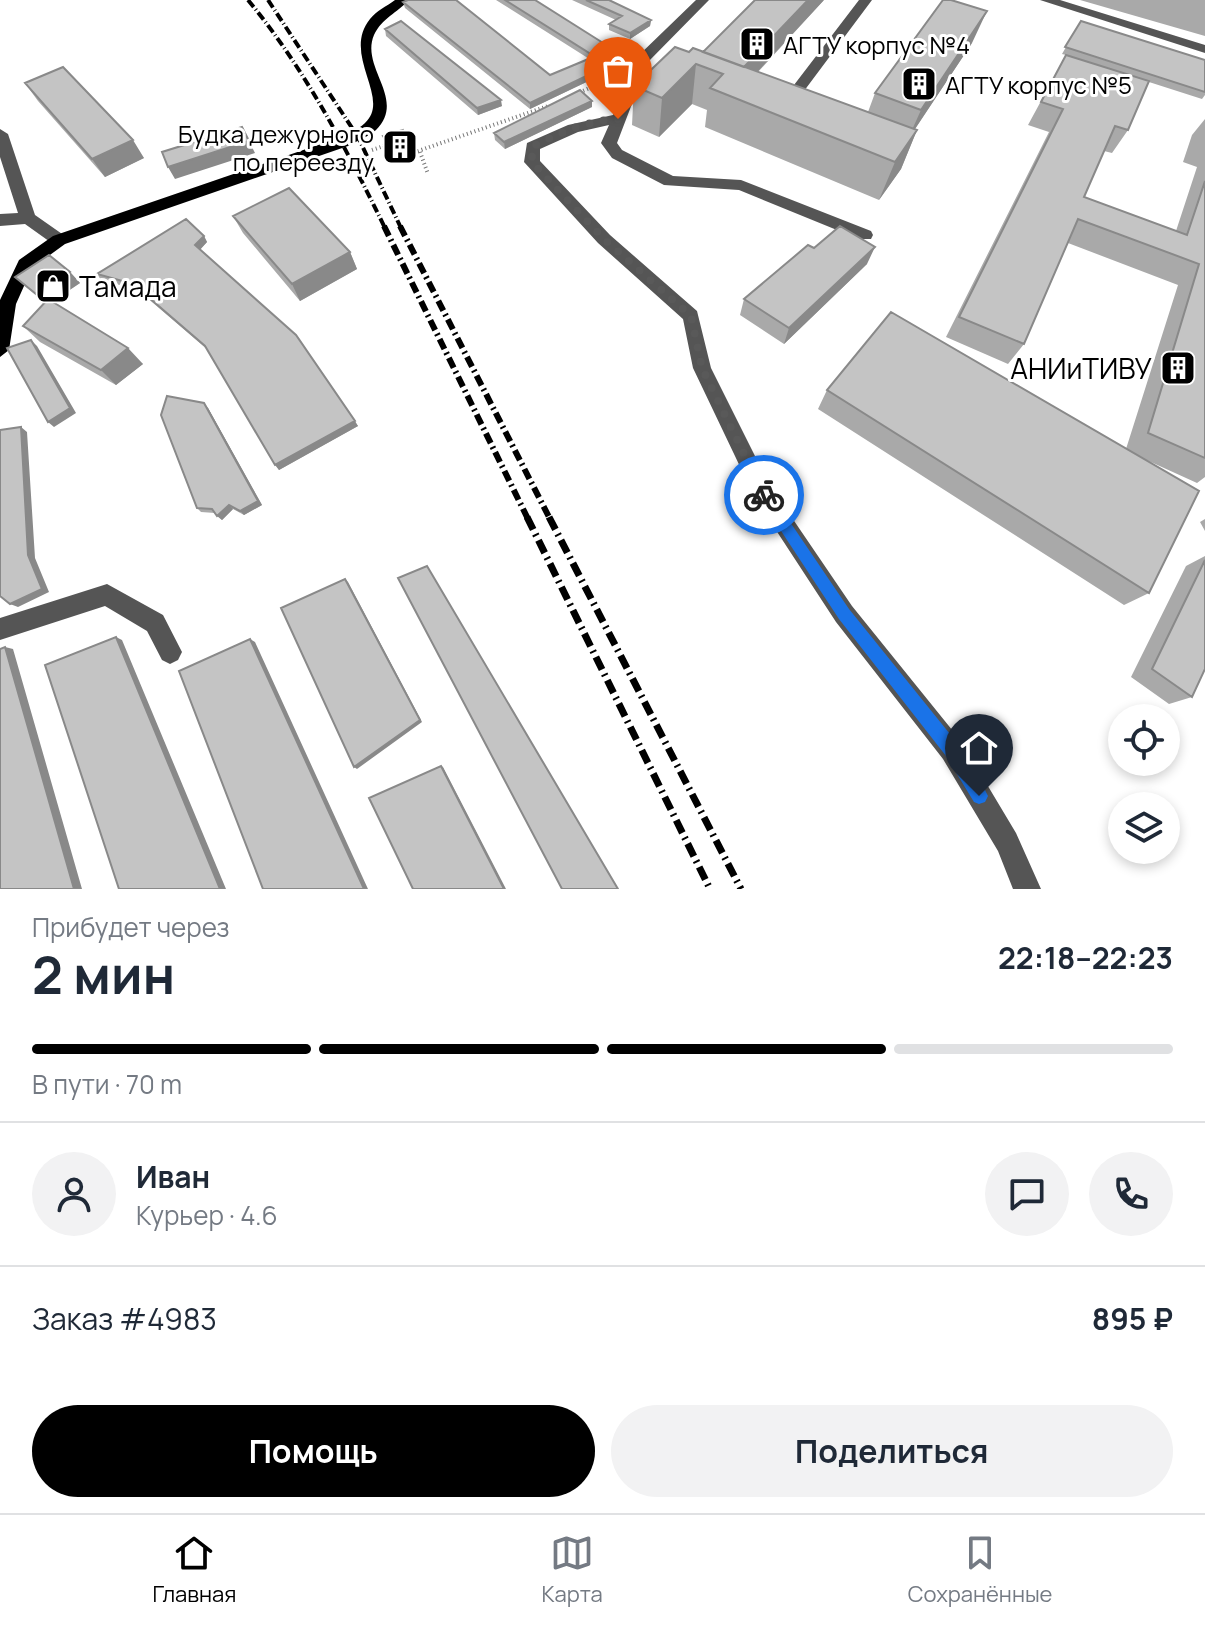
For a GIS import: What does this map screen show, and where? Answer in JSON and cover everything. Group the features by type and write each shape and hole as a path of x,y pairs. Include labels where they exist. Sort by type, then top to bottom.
{"main road":[{"path":"0,350 7,304 25,264 59,240 343,142 378,122 383,111 363,44 375,18 403,0"}],"street":[{"path":"703,0 642,60 609,143 617,154 670,181 741,185 865,235"},
{"path":"799,88 866,0"},
{"path":"1046,0 1205,49"},
{"path":"618,119 568,129 532,147 532,162 604,239 691,316 702,368 762,491 844,614 952,750 1007,842 1027,889"},
{"path":"0,134 28,218 59,240"},
{"path":"0,220 28,218"},
{"path":"0,629 107,595 155,623 170,652"}],"path":[{"path":"569,97 620,74 642,60"},
{"path":"392,160 557,103"},
{"path":"420,152 428,174"}],"building":[{"path":"456,0 550,75 586,60 599,70 530,103 403,2"},
{"path":"505,0 535,0 619,53 602,61"},
{"path":"586,0 609,0 651,20 630,33 609,24 622,16"},
{"path":"755,0 808,0 744,67 703,52"},
{"path":"943,0 987,11 921,110 875,93"},
{"path":"401,21 501,100 477,108 385,29"},
{"path":"1081,21 1205,60 1205,92 1065,47"},
{"path":"675,47 689,52 693,48 917,130 895,162 710,88 723,74 696,64 662,98 634,86"},
{"path":"1066,55 1149,81 1128,130 1115,126 1084,197 1187,235 1205,181 1205,458 1148,433 1199,264 1078,219 1024,344 959,317 1063,109 1041,102"},
{"path":"63,67 133,140 92,159 25,83"},
{"path":"580,90 592,101 504,142 494,133"},
{"path":"242,127 249,141 168,167 162,152"},
{"path":"403,130 412,145 394,152 383,136"},
{"path":"289,188 350,252 292,284 233,216"},
{"path":"186,219 204,236 195,245 296,335 355,421 275,465 205,346 133,284 97,274"},
{"path":"840,226 875,247 789,328 744,299 808,245 814,248"},
{"path":"49,255 70,272 36,294 15,277"},
{"path":"48,299 128,348 101,370 23,326"},
{"path":"891,312 1199,491 1149,593 827,390"},
{"path":"31,340 70,408 48,422 7,348"},
{"path":"167,396 204,403 258,501 240,511 229,505 217,516 212,509 197,508 161,415"},
{"path":"21,427 28,555 42,589 10,604 0,596 0,430"},
{"path":"1205,560 1205,669 1192,697 1152,669"},
{"path":"427,566 618,889 562,889 398,578"},
{"path":"345,579 420,720 354,767 281,608"},
{"path":"116,637 220,889 119,889 45,665"},
{"path":"250,639 364,889 263,889 179,671"},
{"path":"5,647 74,889 0,889 0,649"},
{"path":"441,766 504,889 413,889 369,798"}],"railway":[{"path":"248,0 288,53 323,110 384,226"},
{"path":"268,0 358,137 401,227"},
{"path":"384,226 528,519"},
{"path":"401,227 550,519"},
{"path":"527,517 710,889"},
{"path":"549,517 741,889"}],"way so far":[{"path":"618,119 568,129 532,147 532,162 604,239 691,316 702,368 764,495"}],"place":[{"name":"АГТУ корпус №4","path":"757,44"},
{"name":"АГТУ корпус №5","path":"919,84"},
{"name":"Будка дежурного по переезду","path":"400,147"},
{"name":"Тамада","path":"53,286"},
{"name":"АНИиТИВУ","path":"1178,368"}],"route":[{"path":"764,495 844,614 952,750 979,796"}]}
